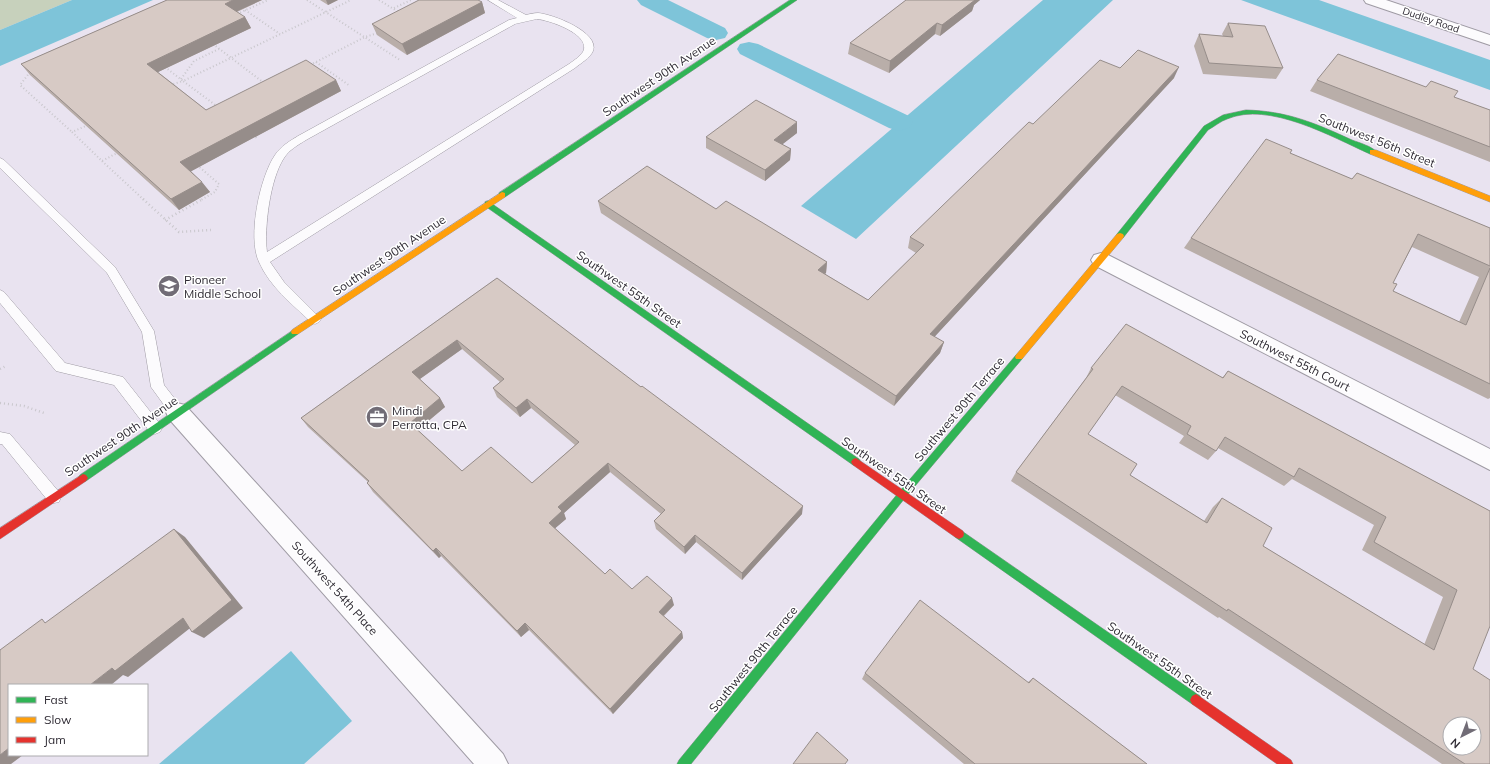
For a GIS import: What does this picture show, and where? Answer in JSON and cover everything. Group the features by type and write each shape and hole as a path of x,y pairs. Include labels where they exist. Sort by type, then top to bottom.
{"street":[{"name":"Southwest 90th Avenue","path":"0,534 315,319 794,0"},
{"name":"Dudley Road","path":"1371,0 1490,40"},
{"name":"Southwest 56th Street","path":"1252,111 1264,112 1295,120 1490,199"},
{"name":"Southwest 90th Terrace","path":"682,764 902,495 1100,260 1206,128 1219,117 1234,113 1252,111"},
{"name":"Southwest 55th Street","path":"488,204 1287,764"},
{"name":"Southwest 55th Court","path":"1100,260 1490,460"},
{"name":"Southwest 54th Place","path":"177,412 493,764"}],"lane":[{"path":"492,0 524,18"},
{"path":"264,260 572,66 583,58 589,49 588,42 583,35 556,21 536,16 524,18 501,27 290,146 280,156 274,167 264,206 259,238 264,260 276,279 315,319"},
{"path":"0,162 111,270 148,332 158,387 177,412"},
{"path":"0,295 61,368 118,381 155,428"},
{"path":"0,438 5,438 54,496"}],"path":[{"path":"232,16 268,0"},
{"path":"307,0 402,61"},
{"path":"164,88 231,58 351,0"},
{"path":"379,0 403,15"},
{"path":"393,9 411,0"},
{"path":"241,7 281,34"},
{"path":"309,65 364,37 380,32"},
{"path":"208,40 268,86"},
{"path":"182,80 194,61 219,49"},
{"path":"316,62 352,88"},
{"path":"162,64 222,110"},
{"path":"32,70 20,85 178,232 211,230"},
{"path":"72,132 92,123"},
{"path":"252,134 258,139"},
{"path":"102,161 122,151"},
{"path":"165,220 216,192 219,184 192,160"},
{"path":"0,369 6,366"},
{"path":"0,403 24,406 44,413"}],"green space":[{"path":"0,0 72,0 0,30"}],"water":[{"path":"72,0 153,0 0,66 0,30"},
{"path":"1043,0 1113,0 856,239 801,206"},
{"path":"1241,0 1319,0 1490,60 1490,90"},
{"path":"291,651 352,721 304,764 159,764"}],"building":[{"path":"167,0 233,0 225,4 245,17 147,64 206,110 306,60 336,80 180,162 202,182 171,199 21,64"},
{"path":"419,0 478,0 482,2 402,44 372,24"},
{"path":"906,0 975,0 942,25 937,23 890,61 850,43"},
{"path":"1228,23 1265,26 1283,68 1209,63 1199,34 1233,37"},
{"path":"1138,50 1179,67 930,334 944,342 896,396 598,201 647,166 716,209 726,201 763,223 827,262 818,270 868,300 924,245 910,237 1029,122 1033,124 1100,60 1120,68"},
{"path":"1338,54 1426,87 1431,81 1458,91 1454,97 1490,110 1490,147 1317,80"},
{"path":"756,100 797,122 774,140 791,149 765,170 706,137"},
{"path":"1266,139 1292,150 1290,153 1352,179 1357,173 1490,228 1490,266 1418,234 1393,283 1397,284 1393,291 1466,325 1490,268 1490,384 1191,238"},
{"path":"497,278 641,387 642,386 803,506 742,573 695,535 684,547 654,521 665,510 608,463 558,507 562,511 549,523 605,574 610,569 632,589 647,576 672,598 659,612 682,632 610,709 525,623 517,631 436,548 433,551 367,483 369,481 301,418","holes":["457,340 504,379 493,388 516,408 527,399 579,442 532,483 491,447 462,471 410,423 440,398 412,372"]},
{"path":"1126,324 1223,378 1228,371 1490,511 1490,626 1473,669 1490,680 1490,764 1465,764 1453,756 1482,756 1482,716 1442,716 1442,749 1228,609 1227,611 1016,472 1093,369 1091,368","holes":["1122,386 1191,426 1187,434 1216,451 1225,437 1294,477 1299,468 1386,517 1374,542 1457,590 1434,650 1263,546 1272,528 1222,498 1207,523 1130,475 1137,464 1088,434"]},
{"path":"174,529 232,600 192,632 183,618 115,671 112,668 91,684 8,684 8,749 0,755 0,650 42,619 45,623"},
{"path":"920,600 1029,683 1033,678 1147,764 975,764 865,673"},
{"path":"817,732 848,760 845,764 793,764"}],"waterway":[{"path":"649,0 716,33"},
{"path":"749,49 899,122"}],"traffic: fast":[{"path":"502,195 794,0"},
{"path":"1120,236 1206,128 1225,117 1246,112 1267,113 1290,118 1312,125 1373,152"},
{"path":"488,204 856,462"},
{"path":"83,478 295,332"},
{"path":"683,764 902,495 1019,357"},
{"path":"959,534 1196,700"}],"traffic: slow":[{"path":"1373,152 1490,199"},
{"path":"295,332 502,195"},
{"path":"1019,357 1120,236"}],"traffic: jam":[{"path":"856,462 959,534"},
{"path":"0,534 83,478"},
{"path":"1196,700 1287,764"}],"place":[{"name":"Pioneer Middle School","path":"169,286"},
{"name":"Mindi Perrotta, CPA","path":"377,417"}]}
